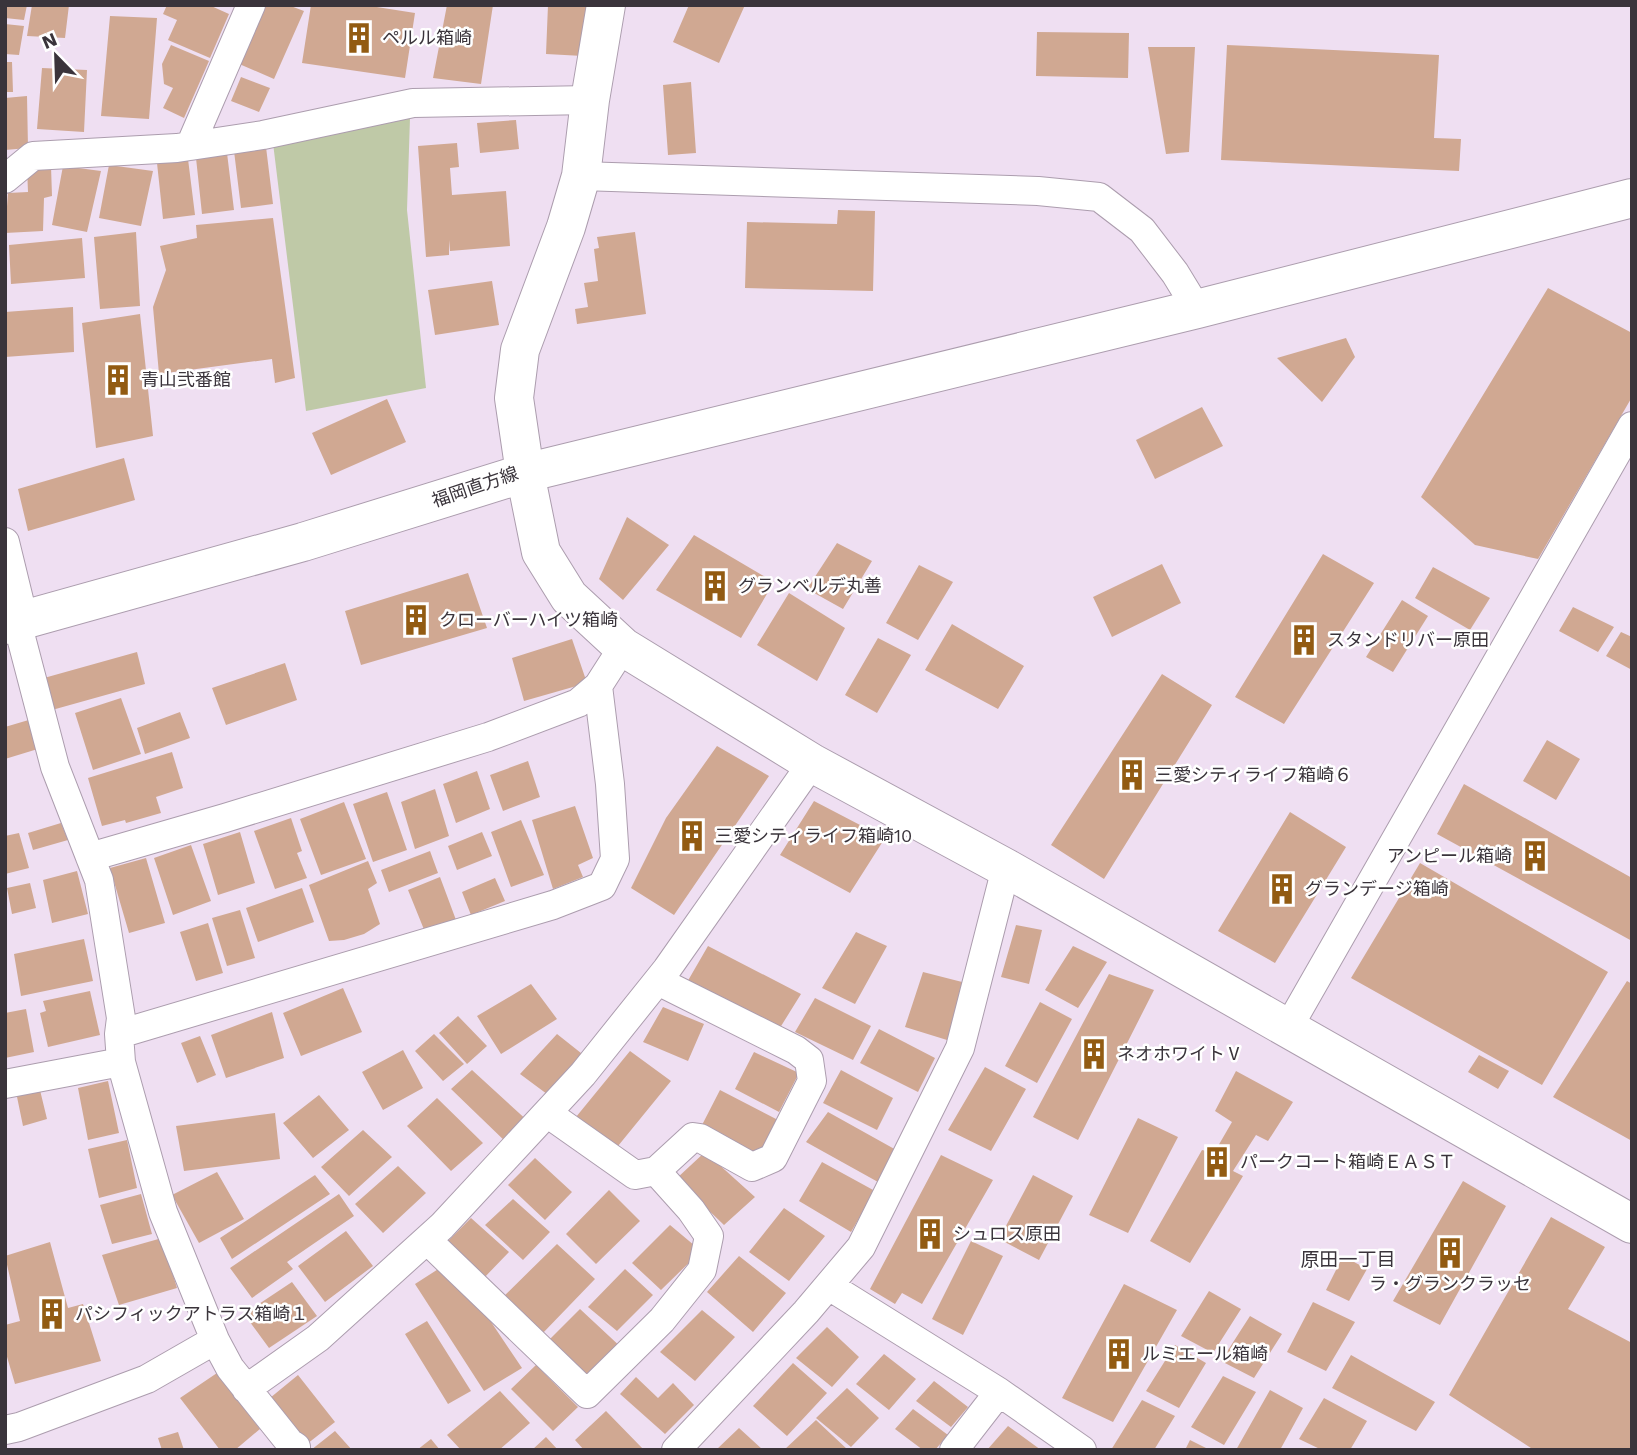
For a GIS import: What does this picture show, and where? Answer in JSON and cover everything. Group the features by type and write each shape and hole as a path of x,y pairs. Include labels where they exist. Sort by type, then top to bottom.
{"street":[{"path":"190,146 251,5"},
{"name":"福岡直方線","path":"16,622 303,542 525,473 514,398 520,350 566,227 581,176 606,5"},
{"path":"5,179 33,156 83,155 190,146 263,135 413,103 590,100"},
{"path":"581,176 1038,191 1099,197 1142,230 1197,309"},
{"path":"1632,198 1197,309 525,473 541,552 569,597 623,646 812,763 1006,868 1632,1224"},
{"path":"1288,1028 1632,426"},
{"path":"5,542 16,622 55,767 99,880 121,1018 120,1048 163,1212 229,1368 296,1447"},
{"path":"90,857 488,737 578,703 598,686 623,646"},
{"path":"5,1084 553,905 602,886 615,859 610,784 598,686"},
{"path":"246,1389 318,1338 427,1240 583,1074 658,981 812,763"},
{"path":"677,1450 829,1286 861,1247 960,1048 1006,868"},
{"path":"547,1113 635,1175 656,1171 693,1137 700,1138 752,1167 773,1158 812,1082 809,1060 796,1050 658,981"},
{"path":"427,1240 587,1395 662,1320 702,1269 709,1236 691,1210 656,1171"},
{"path":"829,1286 999,1392 1082,1450"},
{"path":"5,1430 147,1379 215,1340"},
{"path":"954,1450 999,1392"}],"green space":[{"path":"410,118 407,210 426,388 306,411 273,143"}],"building":[{"path":"5,5 27,5 24,20 5,18"},
{"path":"32,5 69,5 65,38 27,36"},
{"path":"167,5 209,5 229,14 210,58 168,40 177,20 163,14"},
{"path":"263,5 288,5 304,11 274,79 237,63"},
{"name":"ペルル箱崎","path":"311,5 364,5 415,13 405,78 302,63"},
{"path":"447,5 493,5 481,84 433,78"},
{"path":"548,5 590,5 583,56 546,54"},
{"path":"689,5 745,5 719,63 673,42"},
{"path":"110,16 157,18 149,119 101,116"},
{"path":"5,24 24,26 19,55 5,54"},
{"path":"1037,32 1129,33 1128,78 1036,76"},
{"path":"171,45 209,61 184,118 163,108 173,88 164,84 162,64"},
{"path":"1227,45 1439,55 1434,138 1461,139 1459,171 1221,160"},
{"path":"1148,47 1195,47 1189,152 1166,154"},
{"path":"5,62 12,62 13,92 5,92"},
{"path":"42,68 87,70 84,132 37,129"},
{"path":"241,77 270,88 259,112 231,101"},
{"path":"691,82 696,153 668,155 663,85"},
{"path":"27,96 28,148 5,150 5,98"},
{"path":"516,120 519,149 480,153 477,123"},
{"path":"457,143 459,167 450,168 452,195 506,191 510,246 450,251 449,240 449,255 426,257 418,146"},
{"path":"266,147 273,204 241,208 234,151"},
{"path":"227,153 234,210 202,214 196,158"},
{"path":"188,159 195,215 163,219 157,163"},
{"path":"109,165 153,171 141,226 99,218"},
{"path":"51,166 52,196 44,198 43,231 5,233 8,193 28,192 27,168"},
{"path":"63,166 101,171 87,232 52,225"},
{"path":"838,210 875,211 873,291 745,288 747,222 837,224"},
{"path":"273,218 295,378 275,383 272,359 159,374 153,307 166,270 160,246 197,238 196,225"},
{"path":"136,232 140,306 100,309 94,237"},
{"path":"635,232 646,314 577,324 575,309 588,307 584,283 598,281 594,249 599,248 597,237"},
{"path":"82,238 85,278 11,284 9,245"},
{"path":"492,281 499,325 435,335 428,290"},
{"path":"1548,288 1632,333 1632,397 1538,559 1475,545 1421,497"},
{"path":"73,307 74,352 5,357 5,312"},
{"name":"青山弐番館","path":"140,314 153,436 96,448 82,323"},
{"path":"1346,338 1355,357 1322,402 1277,358"},
{"path":"387,399 406,442 331,475 312,433"},
{"path":"1202,407 1223,446 1155,479 1136,440"},
{"path":"124,458 135,500 28,531 18,489"},
{"path":"627,517 669,545 623,600 599,579"},
{"name":"グランベルデ丸善","path":"694,535 774,582 741,638 656,590"},
{"path":"837,543 872,561 843,609 807,589"},
{"name":"スタンドリバー原田","path":"1323,554 1374,583 1284,724 1235,697"},
{"path":"1162,564 1181,603 1112,637 1093,597"},
{"path":"919,565 953,582 918,640 886,623"},
{"path":"1433,567 1490,598 1470,630 1415,598"},
{"name":"クローバーハイツ箱崎","path":"468,573 487,628 361,665 345,611"},
{"path":"789,593 845,628 817,681 757,645"},
{"path":"1402,600 1428,616 1393,672 1366,657"},
{"path":"1573,607 1614,627 1598,652 1559,631"},
{"path":"952,624 1024,666 998,709 925,670"},
{"path":"1621,632 1632,637 1632,670 1606,656"},
{"path":"878,638 911,655 877,713 845,695"},
{"path":"572,639 587,683 524,701 512,658"},
{"path":"137,652 145,684 52,710 44,678"},
{"path":"285,663 297,700 226,725 212,688"},
{"name":"三愛シティライフ箱崎６","path":"1162,674 1212,705 1104,879 1051,845"},
{"path":"121,698 141,754 93,770 75,713"},
{"path":"180,712 190,738 145,754 137,728"},
{"path":"32,719 41,748 5,759 5,727"},
{"path":"1547,740 1580,759 1556,800 1523,781"},
{"name":"三愛シティライフ箱崎10","path":"717,746 769,776 674,915 631,888 666,818"},
{"path":"172,752 183,788 156,797 161,813 126,823 125,820 102,826 88,778"},
{"path":"528,761 540,797 503,811 490,775"},
{"path":"477,771 490,809 456,823 443,784"},
{"name":"アンピール箱崎","path":"1464,784 1632,878 1632,941 1437,834"},
{"path":"435,789 449,836 415,849 401,802"},
{"path":"387,792 407,850 373,862 353,804"},
{"path":"814,801 885,838 850,893 780,855"},
{"path":"344,802 366,859 321,875 300,819"},
{"path":"575,806 593,858 578,865 583,877 553,889 532,820"},
{"name":"グランデージ箱崎","path":"1290,812 1346,847 1275,963 1218,931"},
{"path":"291,818 302,851 297,853 307,878 275,889 254,831"},
{"path":"521,820 544,875 511,887 491,832"},
{"path":"61,823 68,840 33,850 28,833"},
{"path":"240,832 255,883 218,895 203,844"},
{"path":"482,832 492,856 457,870 448,846"},
{"path":"19,833 29,868 5,874 5,836"},
{"path":"191,845 211,901 173,915 154,858"},
{"path":"430,851 438,873 389,892 381,870"},
{"path":"146,858 165,923 129,933 110,868"},
{"path":"368,861 377,883 368,889 380,924 364,934 329,941 309,885"},
{"path":"1420,863 1608,972 1542,1085 1351,978"},
{"path":"77,871 88,914 52,923 43,880"},
{"path":"440,877 456,920 425,932 408,890"},
{"path":"495,878 505,901 471,915 462,892"},
{"path":"30,883 36,908 12,914 7,888"},
{"path":"302,888 314,922 258,942 246,908"},
{"path":"240,910 255,958 227,966 212,918"},
{"path":"208,923 223,973 196,981 180,932"},
{"path":"1016,925 1042,930 1029,984 1001,977"},
{"path":"856,932 887,946 855,1004 822,988"},
{"path":"84,939 93,981 21,996 14,954"},
{"path":"708,946 801,994 778,1031 686,984"},
{"path":"1073,946 1107,962 1078,1008 1045,990"},
{"path":"923,972 966,983 947,1040 905,1027"},
{"name":"ネオホワイトⅤ","path":"1109,974 1154,990 1078,1140 1033,1117"},
{"path":"1627,981 1632,984 1632,1141 1553,1097"},
{"path":"531,984 557,1019 501,1054 477,1016"},
{"path":"343,988 362,1032 301,1056 283,1013"},
{"path":"90,991 100,1035 48,1047 40,1013 46,1011 43,1001"},
{"path":"815,998 871,1026 853,1060 795,1032"},
{"path":"1040,1002 1072,1019 1037,1083 1005,1066"},
{"path":"663,1007 704,1024 688,1061 643,1042"},
{"path":"26,1009 34,1052 5,1058 5,1013"},
{"path":"272,1012 284,1058 226,1078 211,1035"},
{"path":"458,1016 487,1046 467,1064 439,1033"},
{"path":"879,1029 935,1058 918,1092 860,1063"},
{"path":"434,1034 464,1064 443,1081 415,1051"},
{"path":"557,1034 586,1057 551,1097 520,1074"},
{"path":"200,1036 216,1075 197,1083 181,1043"},
{"path":"403,1050 423,1088 383,1110 362,1072"},
{"path":"630,1051 671,1081 618,1146 576,1117"},
{"path":"754,1052 799,1073 779,1112 735,1089"},
{"path":"1479,1055 1509,1071 1498,1089 1468,1072"},
{"path":"985,1067 1026,1089 991,1151 948,1130"},
{"path":"472,1070 530,1123 509,1145 451,1089"},
{"path":"841,1070 893,1098 877,1130 823,1103"},
{"name":"パークコート箱崎ＥＡＳＴ","path":"1236,1071 1293,1102 1268,1141 1256,1135 1233,1171 1243,1176 1190,1263 1150,1241 1202,1150 1214,1153 1232,1122 1215,1111"},
{"path":"108,1081 119,1133 88,1140 78,1088"},
{"path":"39,1086 47,1119 23,1126 16,1092"},
{"path":"720,1090 778,1120 760,1155 702,1125"},
{"path":"319,1095 349,1130 313,1158 283,1123"},
{"path":"437,1098 483,1143 451,1171 407,1126"},
{"path":"828,1112 898,1151 878,1182 806,1142"},
{"path":"275,1113 280,1159 184,1171 176,1126"},
{"path":"1138,1118 1178,1137 1128,1233 1089,1215"},
{"path":"363,1130 392,1157 349,1196 321,1167"},
{"path":"127,1140 137,1188 99,1198 88,1149"},
{"path":"705,1152 755,1197 724,1225 676,1179"},
{"name":"シュロス原田","path":"941,1155 993,1180 922,1304 902,1293 895,1304 870,1289"},
{"path":"535,1158 572,1192 545,1220 508,1185"},
{"path":"822,1162 875,1191 851,1232 799,1201"},
{"path":"398,1166 426,1193 383,1233 355,1204"},
{"path":"217,1172 244,1219 199,1243 172,1195"},
{"path":"315,1175 330,1194 232,1259 220,1238"},
{"path":"1033,1175 1073,1196 1039,1260 999,1239"},
{"name":"ラ・グランクラッセ","path":"1463,1181 1506,1206 1440,1325 1393,1301"},
{"path":"609,1190 640,1221 596,1264 566,1234"},
{"path":"141,1194 152,1234 112,1244 100,1205"},
{"path":"339,1194 354,1216 287,1262 293,1269 252,1298 230,1268"},
{"path":"513,1199 550,1232 523,1260 485,1225"},
{"path":"784,1208 825,1236 789,1281 749,1252"},
{"path":"1551,1217 1605,1247 1568,1309 1632,1343 1632,1450 1534,1450 1449,1395"},
{"path":"471,1218 509,1252 482,1280 444,1245"},
{"path":"670,1225 701,1251 661,1290 632,1263"},
{"path":"346,1231 373,1266 325,1302 298,1266"},
{"path":"162,1238 177,1288 119,1305 102,1255"},
{"path":"971,1241 1003,1256 963,1335 932,1319"},
{"name":"パシフィックアトラス箱崎１","path":"50,1242 68,1308 83,1304 101,1361 15,1384 5,1350 5,1325 20,1321 5,1256"},
{"path":"557,1244 595,1279 541,1335 501,1299"},
{"path":"739,1256 786,1293 753,1332 707,1292"},
{"path":"1343,1256 1367,1269 1349,1301 1326,1290"},
{"path":"443,1266 475,1298 522,1368 484,1391 415,1284"},
{"path":"625,1269 653,1295 617,1331 588,1307"},
{"path":"292,1282 317,1316 269,1348 244,1314"},
{"name":"ルミエール箱崎","path":"1124,1284 1177,1310 1113,1422 1062,1398"},
{"path":"1209,1291 1241,1309 1213,1353 1181,1336"},
{"path":"1313,1302 1355,1322 1326,1371 1287,1352"},
{"path":"580,1309 624,1350 588,1386 544,1345"},
{"path":"702,1310 735,1337 695,1381 660,1352"},
{"path":"1250,1316 1282,1334 1254,1378 1221,1361"},
{"path":"427,1321 471,1391 448,1404 405,1334"},
{"path":"827,1327 859,1357 832,1387 796,1358"},
{"path":"1175,1345 1206,1363 1179,1408 1146,1391"},
{"path":"884,1354 916,1379 889,1410 856,1384"},
{"path":"1351,1355 1435,1402 1416,1431 1332,1388"},
{"path":"793,1363 827,1393 787,1436 753,1406"},
{"path":"536,1365 578,1407 553,1431 511,1389"},
{"path":"217,1373 260,1429 235,1450 220,1450 180,1398"},
{"path":"298,1375 335,1422 307,1444 270,1398"},
{"path":"1223,1376 1256,1392 1224,1445 1191,1427"},
{"path":"636,1377 658,1398 673,1383 694,1405 665,1434 620,1394"},
{"path":"934,1381 968,1407 951,1427 916,1401"},
{"path":"847,1388 879,1418 851,1447 816,1418"},
{"path":"1270,1390 1303,1408 1280,1450 1236,1450"},
{"path":"500,1391 530,1423 499,1450 461,1450 447,1435"},
{"path":"1324,1398 1367,1421 1350,1450 1322,1450 1299,1439"},
{"path":"1142,1400 1175,1416 1154,1450 1111,1450"},
{"path":"913,1409 948,1435 935,1450 923,1450 895,1429"},
{"path":"606,1411 644,1450 584,1450 575,1440"},
{"path":"816,1420 848,1450 784,1450"},
{"path":"1008,1426 1041,1450 987,1450"},
{"path":"739,1428 763,1450 716,1450"},
{"path":"335,1431 352,1450 311,1450"},
{"path":"178,1432 184,1450 162,1450 158,1438"},
{"path":"546,1437 558,1450 532,1450"},
{"path":"431,1439 440,1450 417,1450"},
{"path":"1190,1440 1210,1450 1185,1450"}],"place":[{"name":"ペルル箱崎","path":"359,38"},
{"name":"青山弐番館","path":"118,380"},
{"name":"グランベルデ丸善","path":"715,586"},
{"name":"クローバーハイツ箱崎","path":"416,620"},
{"name":"スタンドリバー原田","path":"1304,640"},
{"name":"三愛シティライフ箱崎６","path":"1132,775"},
{"name":"三愛シティライフ箱崎10","path":"692,836"},
{"name":"アンピール箱崎","path":"1535,856"},
{"name":"グランデージ箱崎","path":"1282,889"},
{"name":"ネオホワイトⅤ","path":"1094,1054"},
{"name":"パークコート箱崎ＥＡＳＴ","path":"1217,1162"},
{"name":"シュロス原田","path":"930,1234"},
{"name":"ラ・グランクラッセ","path":"1450,1253"},
{"name":"パシフィックアトラス箱崎１","path":"52,1314"},
{"name":"ルミエール箱崎","path":"1119,1354"}],"district":[{"name":"原田一丁目","path":"1348,1259"}]}
